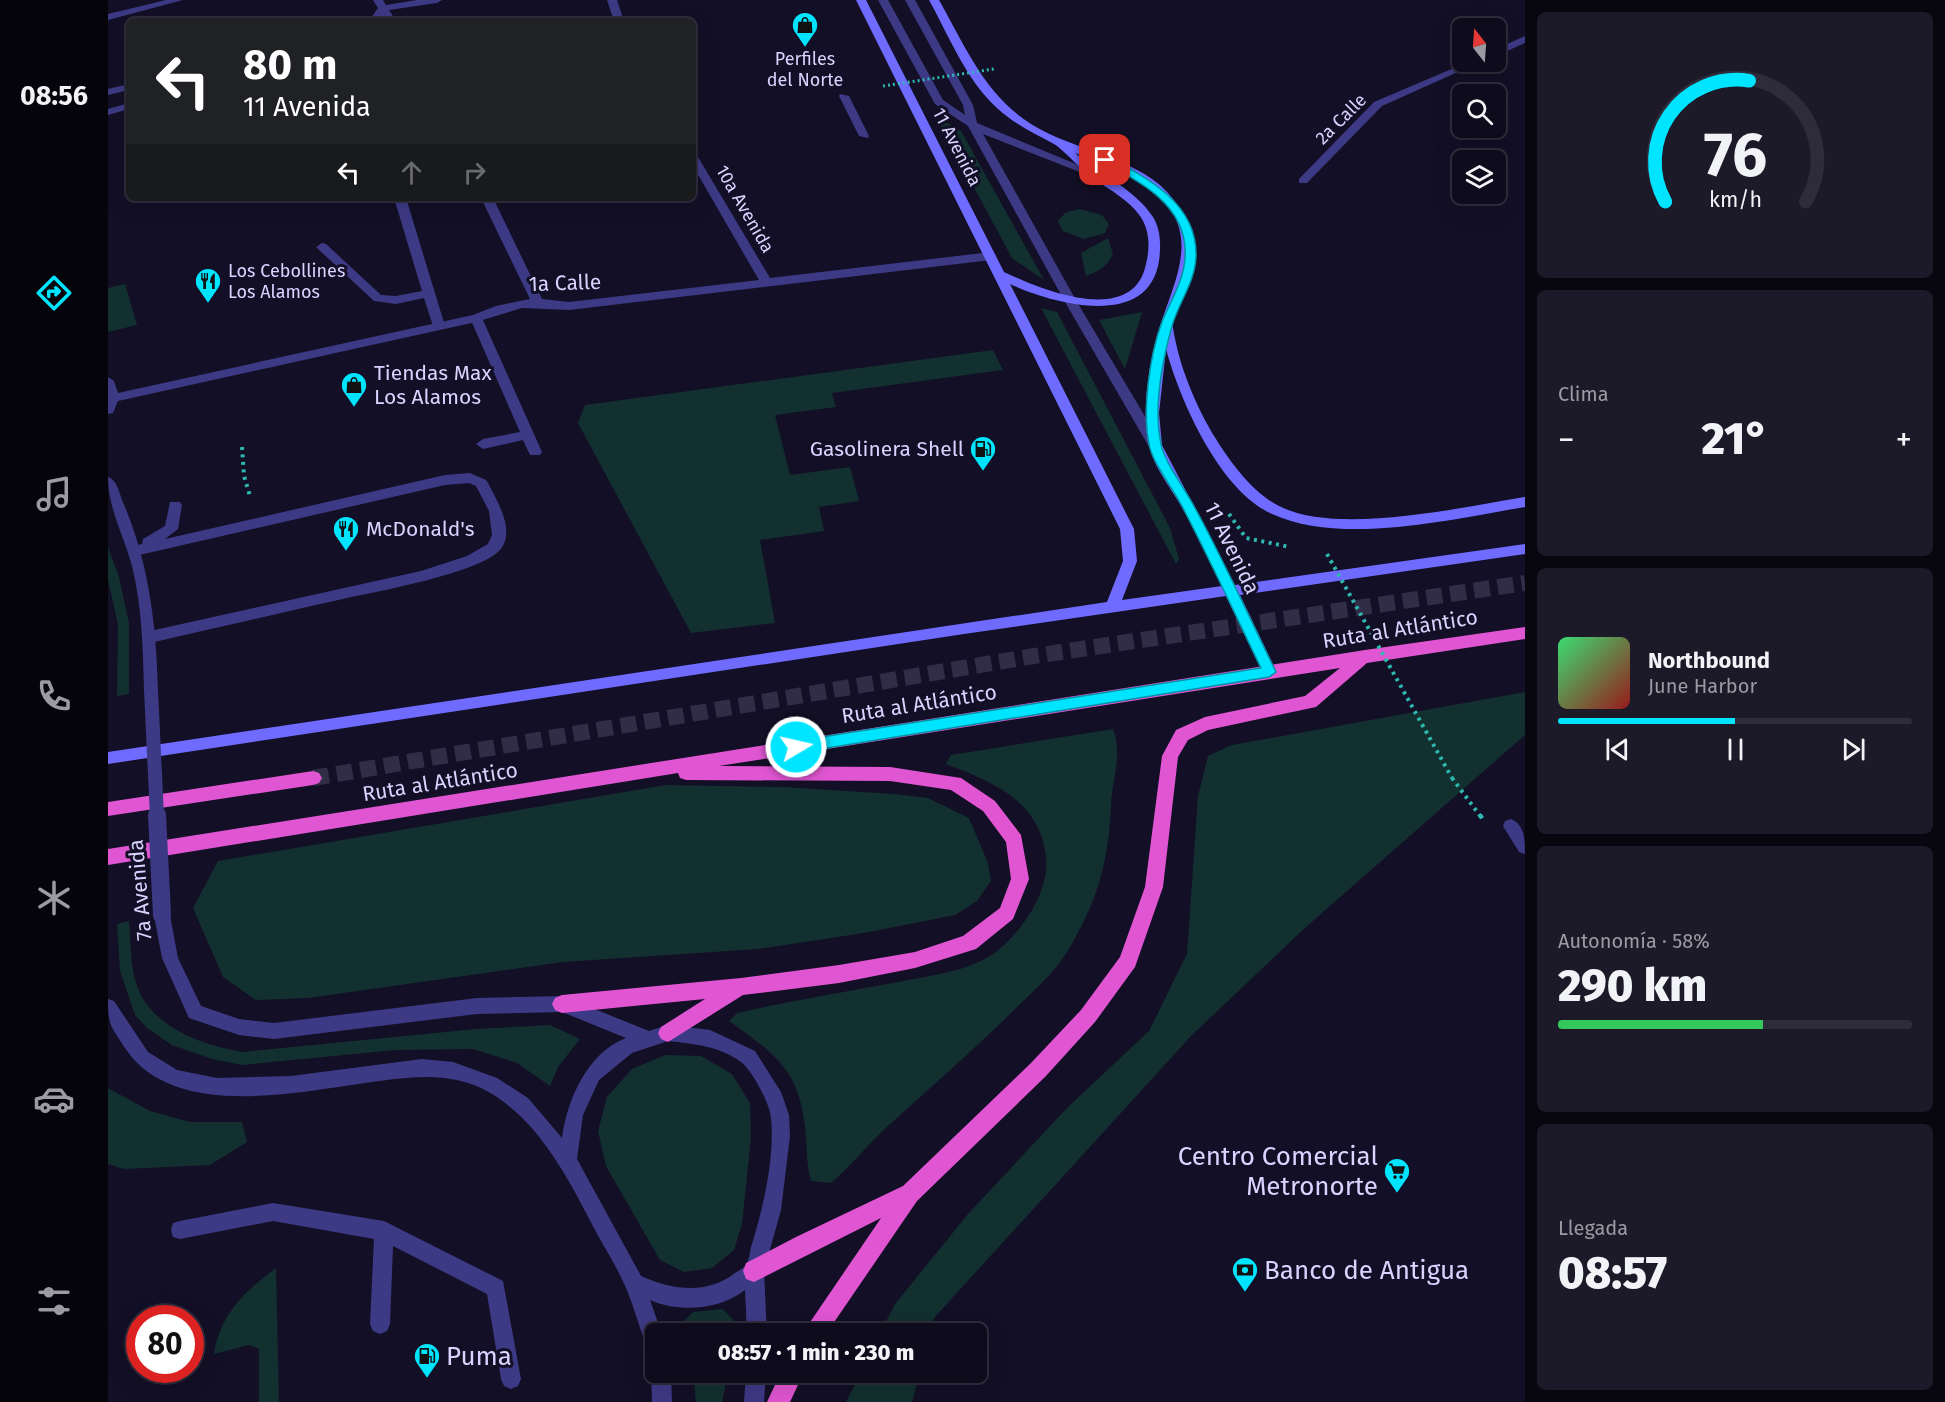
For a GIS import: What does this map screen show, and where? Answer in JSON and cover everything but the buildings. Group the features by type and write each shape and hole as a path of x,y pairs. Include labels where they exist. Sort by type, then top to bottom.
{"highway":[{"name":"Ruta al Atlántico","path":"108,857 1366,656 1525,633"},
{"path":"821,1323 910,1194 1038,1070 1088,1016 1128,961 1154,887 1170,756 1182,735 1205,724 1310,702 1366,656"},
{"path":"562,1004 741,987 839,974 915,960 969,943 1007,913 1020,879 1015,840 989,806 955,783 890,774 638,773"},
{"path":"108,809 313,778"},
{"path":"668,1033 741,987"},
{"path":"754,1271 803,1244 910,1194"},
{"path":"778,1402 788,1383"}],"main road":[{"name":"11 Avenida","path":"861,0 1127,529 1130,561 1112,607"},
{"name":"11 Avenida","path":"934,0 987,92 1030,127 1053,140 1109,161 1144,180 1167,199 1180,216 1187,233 1191,258 1185,282 1167,325 1155,381 1152,412 1155,445 1269,672"},
{"path":"1000,274 1040,293 1071,303 1099,304 1131,296 1148,281 1155,252 1154,234 1147,218 1126,194 1094,174 1053,140"},
{"path":"1167,325 1176,365 1191,405 1213,446 1227,466 1255,496 1280,513 1326,523 1380,522 1525,502"},
{"path":"108,758 1112,607 1525,549"}],"street":[{"path":"108,17 178,0"},
{"path":"389,18 380,4 437,0"},
{"path":"612,0 618,18"},
{"path":"883,0 939,102 972,124 1094,174"},
{"path":"910,0 968,105 972,124 1071,303 1155,445"},
{"path":"1506,48 1525,39"},
{"name":"2a Calle","path":"1303,181 1378,104 1452,72"},
{"path":"108,92 126,88"},
{"path":"843,96 864,136"},
{"path":"108,112 126,107"},
{"name":"10a Avenida","path":"696,162 766,281"},
{"path":"401,201 439,326"},
{"path":"488,201 537,301"},
{"path":"322,247 378,298 396,300 429,293"},
{"name":"1a Calle","path":"111,404 476,318 500,307 537,301 569,306 991,256"},
{"path":"476,318 535,452"},
{"path":"108,381 111,404"},
{"path":"483,444 527,435"},
{"path":"135,550 445,480 470,478 481,483 496,511 499,535 494,547 472,560 421,576 150,637"},
{"name":"7a Avenida","path":"108,482 135,550 150,637 162,915 170,958 195,1012 239,1027 274,1031 317,1028 477,1006 562,1004 647,1038"},
{"path":"135,550 171,529 175,506"},
{"path":"1511,826 1525,847"},
{"path":"108,1007 141,1058 173,1078 217,1087 291,1085 422,1067 453,1070 491,1084 522,1104 568,1160 634,1283 648,1323"},
{"path":"568,1160 569,1135 574,1114 593,1074 627,1046 668,1033 710,1038 749,1057 772,1092 780,1115 781,1136 772,1210 754,1271 756,1323"},
{"path":"180,1230 273,1212 384,1231 496,1288 511,1379"},
{"path":"380,1324 384,1231"},
{"path":"634,1283 656,1293 682,1299 706,1297 729,1290 754,1271"},
{"path":"661,1383 662,1402"},
{"path":"754,1402 755,1383"}],"path":[{"path":"883,86 994,69"},
{"path":"242,447 244,477 251,500"},
{"path":"1246,538 1292,547"},
{"path":"1326,554 1452,778 1485,823"}],"green space":[{"path":"935,115 961,131 1044,280 1012,258"},
{"path":"1079,209 1102,215 1109,224 1105,233 1084,239 1063,231 1058,221 1065,213"},
{"path":"1108,238 1113,254 1111,258 1102,268 1086,276 1081,253"},
{"path":"125,284 137,325 108,332 108,288"},
{"path":"1041,308 1057,312 1170,528 1179,559 1176,564"},
{"path":"1142,312 1125,369 1099,320"},
{"path":"993,350 1003,370 832,393 836,407 775,415 790,475 850,467 859,501 819,507 824,531 760,540 775,623 691,633 578,423 585,405"},
{"path":"108,547 119,577 129,623 129,694 117,696 118,625 108,580"},
{"path":"1525,692 1525,735 1306,927 1191,1036 934,1318 933,1323 885,1323 895,1304 968,1214 1067,1108 1149,1031 1187,954 1198,796 1208,756 1232,745"},
{"path":"1113,729 1117,758 1105,861 1088,913 1065,955 1031,994 882,1132 831,1183 811,1181 802,1106 789,1075 771,1053 729,1021 737,1013 957,970 990,956 1001,948 1022,926 1038,899 1046,871 1042,838 1034,821 1011,796 981,778 946,764 951,755"},
{"path":"666,785 784,787 928,798 969,818 988,863 991,881 977,901 955,915 864,933 758,949 563,962 308,998 256,1000 223,977 193,908 218,861"},
{"path":"129,921 133,970 144,1001 154,1013 180,1032 211,1045 242,1052 476,1029 550,1025 580,1039 558,1067 550,1086 517,1063 473,1049 396,1050 242,1065 212,1059 172,1045 147,1028 135,1015 120,971 117,924"},
{"path":"665,1055 701,1056 732,1074 750,1103 751,1138 742,1224 734,1250 712,1268 684,1272 660,1260 606,1166 598,1131 607,1097 632,1069"},
{"path":"108,1088 150,1111 190,1122 242,1122 247,1142 210,1165 124,1169 108,1164"},
{"path":"276,1268 279,1402 259,1402 259,1349 249,1345 214,1354 217,1340 228,1315 244,1295"},
{"path":"723,1309 734,1323 684,1323 693,1312"},
{"path":"694,1383 726,1383 722,1402 696,1402"},
{"path":"856,1383 917,1383 912,1402 846,1402"}],"tunnel":[{"path":"313,778 1034,656 1525,583"}],"place":[{"name":"Perfiles del Norte","path":"805,48"},
{"name":"Los Cebollines Los Alamos","path":"208,304"},
{"name":"Tiendas Max Los Alamos","path":"354,408"},
{"name":"Gasolinera Shell","path":"983,472"},
{"name":"McDonald's","path":"346,552"},
{"name":"Centro Comercial Metronorte","path":"1397,1194"},
{"name":"Banco de Antigua","path":"1245,1293"},
{"name":"Puma","path":"427,1379"}],"route":[{"path":"796,747 1269,672 1190,509 1155,445 1152,412 1155,381 1167,325 1185,282 1191,258 1187,233 1180,216 1167,199 1144,180 1105,160"}]}
